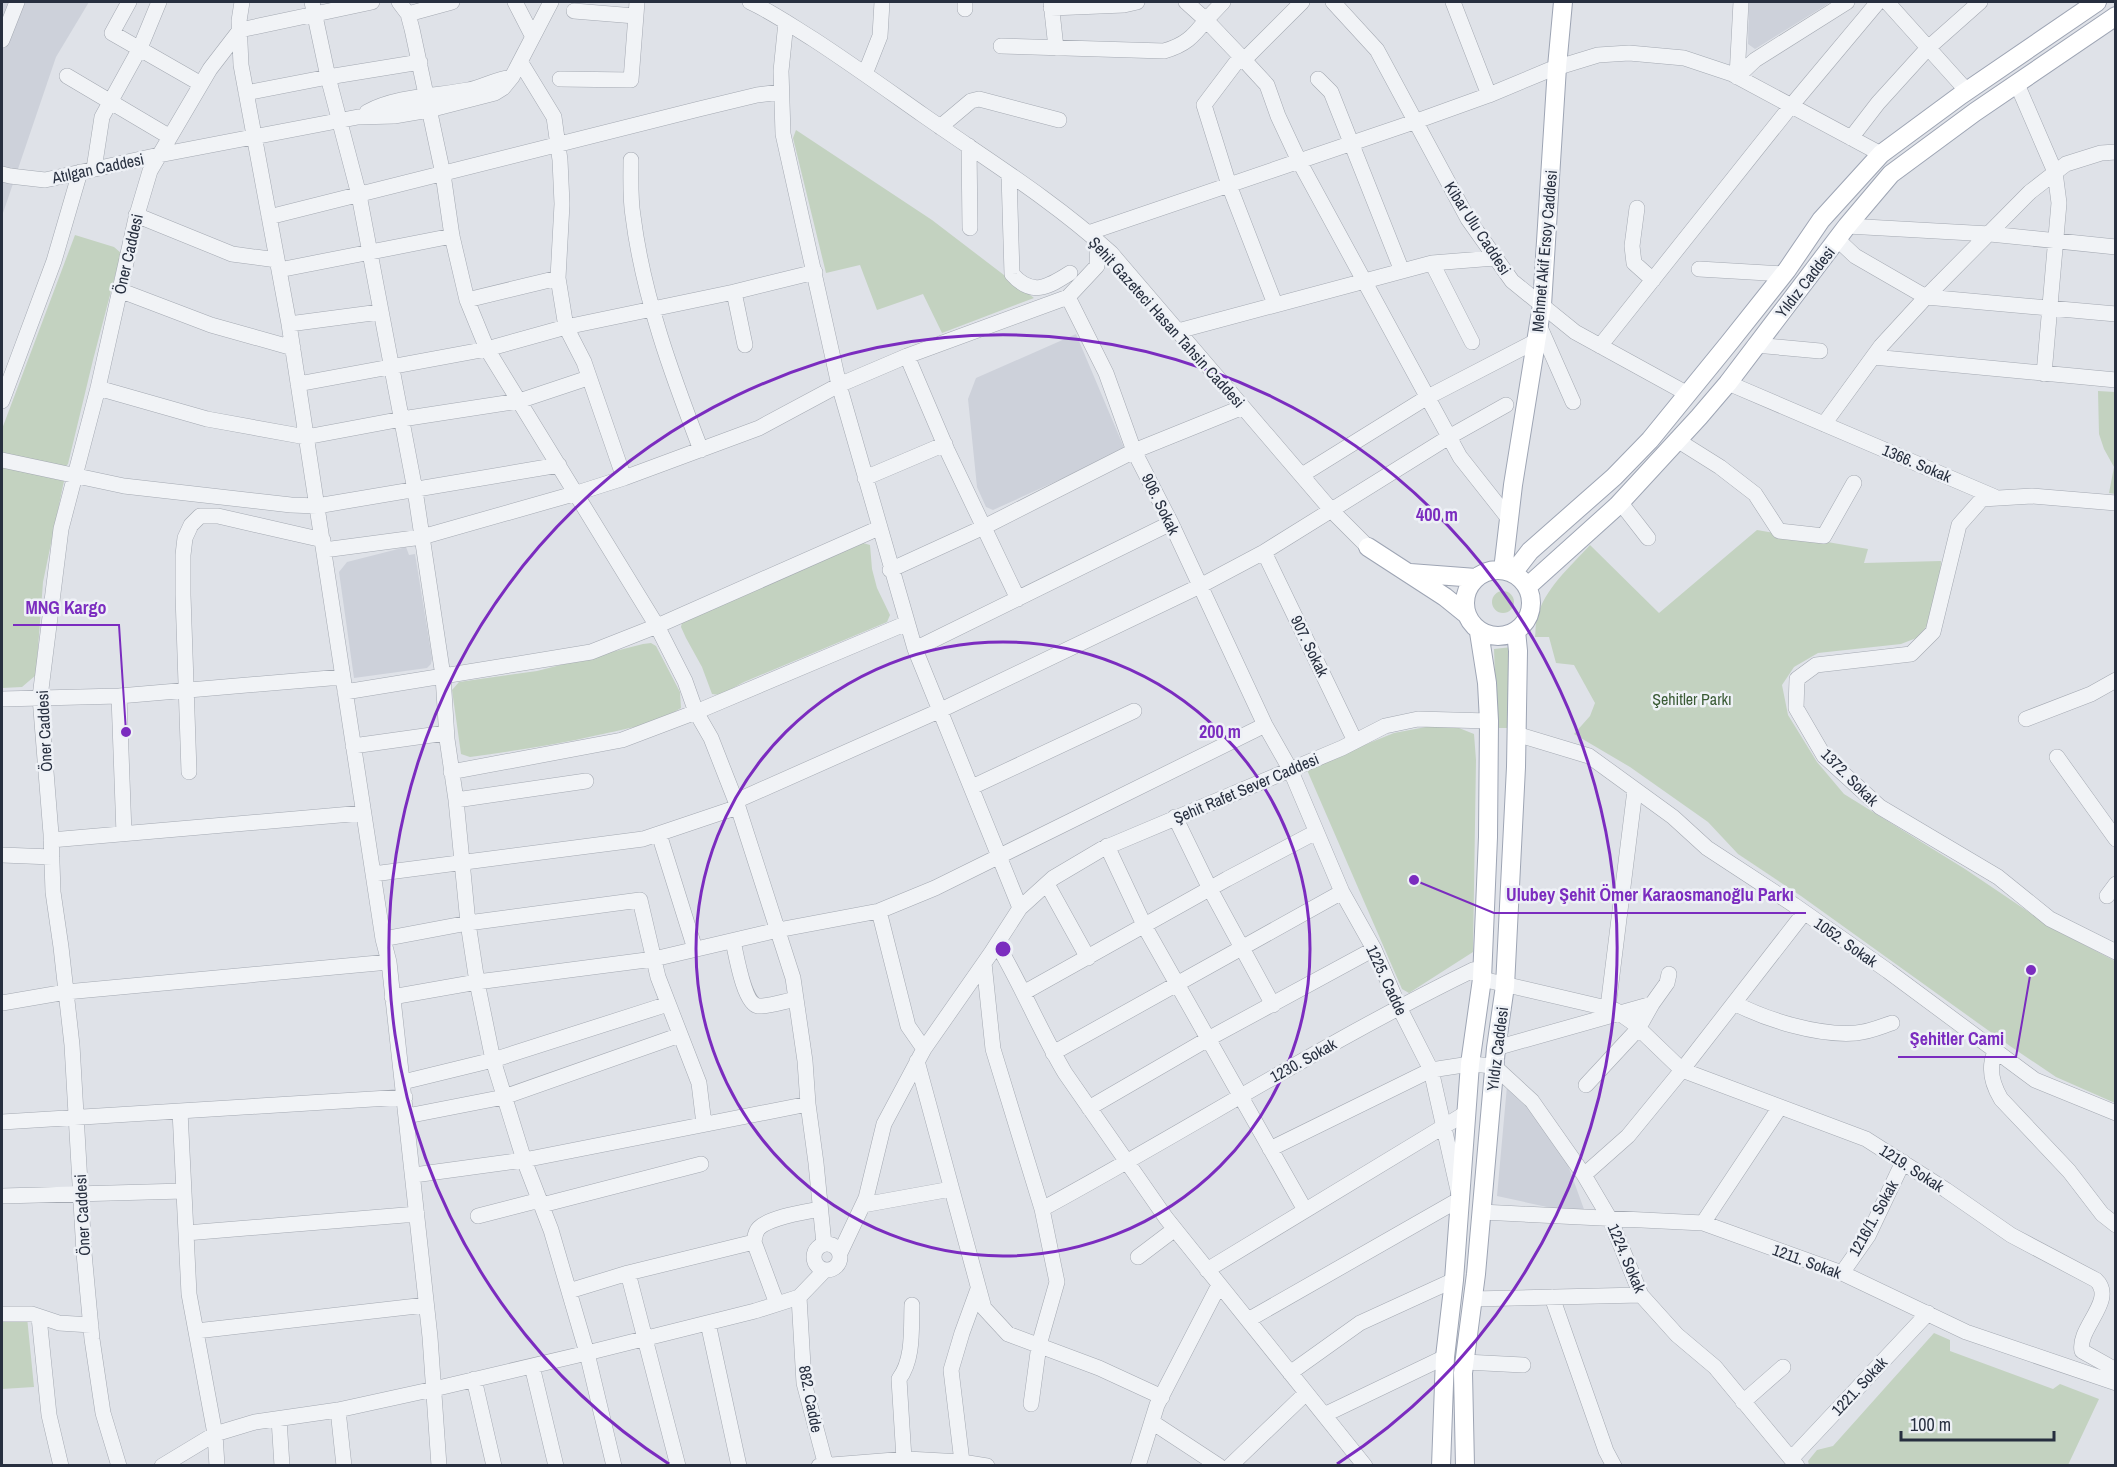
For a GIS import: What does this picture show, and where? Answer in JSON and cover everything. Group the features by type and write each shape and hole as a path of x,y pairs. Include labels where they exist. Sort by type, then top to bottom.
{"main road":[{"name":"Mehmet Akif Ersoy Caddesi","path":"1508,572 1509,519 1542,305 1563,2"},
{"name":"Yıldız Caddesi","path":"1508,572 1614,477 1650,440 1686,393 1730,343 1821,220 1881,154 1967,91 2097,2"},
{"name":"Yıldız Caddesi","path":"1527,587 1620,502 1677,440 1728,382 1891,174 1975,112 2115,16"},
{"name":"Şehit Gazeteci Hasan Tahsin Caddesi","path":"1368,547 1445,597 1466,614"},
{"path":"1466,614 1465,594 1476,578 1493,570 1508,572 1521,579 1527,587 1531,606 1524,625 1507,636 1498,637 1479,632"},
{"name":"Şehit Gazeteci Hasan Tahsin Caddesi","path":"1408,573 1476,578"},
{"name":"Yıldız Caddesi","path":"1441,1466 1445,1357 1454,1280 1470,1064 1482,980 1488,837 1487,683 1479,632 1471,624 1466,614"},
{"name":"Yıldız Caddesi","path":"1465,1466 1465,1362 1495,1057 1505,986 1514,827 1518,651 1516,631"}],"street":[{"path":"2,40 17,2"},
{"path":"129,2 112,33 201,84"},
{"path":"2,400 87,171 102,117 140,48 159,2"},
{"path":"242,2 241,65 293,348 363,813 383,939 389,962 414,1175 440,1466"},
{"path":"240,30 313,8 372,2"},
{"path":"399,2 408,14 420,62 443,174 452,236 467,300 488,349 657,626 685,681 696,712 711,738 737,804 793,978 805,1061 824,1244"},
{"path":"408,14 452,2"},
{"path":"515,2 532,37"},
{"path":"551,2 520,63 554,117 558,144 561,204 558,278 566,327 584,362 624,478"},
{"name":"Şehit Gazeteci Hasan Tahsin Caddesi","path":"750,2 768,10 865,74 1009,174 1093,237 1111,253 1332,511 1368,547"},
{"path":"865,74 880,36 882,2"},
{"path":"1056,48 1051,5 1124,5 1137,2"},
{"path":"1186,2 1267,85 1278,116 1299,161 1365,280 1426,398 1460,457 1509,519"},
{"path":"1001,46 1164,51 1180,46 1195,34 1223,2"},
{"path":"1275,304 1229,185 1204,105 1243,58 1302,2"},
{"name":"Kibar Ulu Caddesi","path":"1333,2 1377,50 1468,219 1512,281 1575,332 1686,393"},
{"path":"1453,2 1489,95"},
{"path":"1737,77 1741,2"},
{"path":"1737,77 1755,60 1847,2"},
{"path":"1600,346 1791,106 1878,2"},
{"path":"1887,2 1967,91"},
{"path":"1851,138 1878,103 1929,47 1980,2"},
{"path":"313,8 328,77 359,195 415,490 443,676 446,733 477,982 504,1097 524,1160 541,1202 587,1353 614,1466"},
{"path":"560,79 631,80 636,9 574,11"},
{"path":"786,22 781,71 783,134 839,385 890,570 915,649 1020,908"},
{"name":"Öner Caddesi","path":"119,1466 103,1413 91,1325 66,992 53,892 40,698 61,529 98,388 136,215 150,171 210,69 240,30"},
{"path":"189,772 183,555 191,525 200,516 218,516 324,545 422,537 624,478 759,428 839,385 908,356 1068,297 1097,266 1093,237 1229,185 1414,122 1557,67 1598,55 1629,53 1684,57 1737,77 1881,154"},
{"path":"246,93 420,62"},
{"name":"Atılgan Caddesi","path":"2,174 45,180 159,155 340,121 358,117 391,104 428,103 478,88 501,78 512,77 520,63"},
{"path":"67,76 170,137"},
{"path":"1318,79 1331,92 1402,271"},
{"path":"2017,84 2055,172 2059,203 2044,374"},
{"path":"269,216 757,95 781,92"},
{"path":"940,127 971,101 979,99 1059,120"},
{"path":"969,146 970,228"},
{"path":"1824,424 1873,357 1926,297 2030,192 2066,164 2101,153 2115,152"},
{"path":"631,160 632,213 640,258 684,406 701,450"},
{"path":"1009,174 1012,274 1020,283 1029,288 1037,288 1046,287 1070,273"},
{"path":"1636,208 1632,246 1634,263 1653,280"},
{"path":"136,215 232,254 278,265 452,236"},
{"path":"2115,247 1990,234 1843,233 1855,256 1926,297 2115,314"},
{"path":"1178,331 1432,263 1495,258"},
{"path":"1432,263 1472,342"},
{"path":"1699,269 1783,274"},
{"path":"298,384 391,365 488,349 566,327 734,292 815,272"},
{"path":"467,300 558,278"},
{"path":"119,290 212,325 293,348"},
{"path":"734,292 745,345"},
{"name":"906. Sokak","path":"1068,297 1106,373 1134,450 1265,725 1290,769"},
{"path":"289,324 380,312"},
{"path":"1302,475 1537,333 1573,402"},
{"path":"1755,345 1820,351"},
{"path":"908,356 945,444 1018,598"},
{"path":"1873,357 2115,380"},
{"path":"98,388 207,419 306,437 519,401 588,378"},
{"name":"1366. Sokak","path":"1728,382 1998,498 2032,496 2115,503"},
{"path":"373,874 643,839 737,804 941,710 1200,586 1264,552 1449,437 1506,405"},
{"path":"890,570 984,527 1134,450 1243,407"},
{"path":"1677,440 1720,467 1755,494 1779,531 1824,536 1854,483"},
{"path":"865,478 945,444"},
{"path":"2,460 40,470 124,486 316,506 559,465"},
{"name":"1372. Sokak","path":"1998,498 1982,499 1959,525 1933,632 1911,654 1816,665 1797,679 1796,708 1824,756 1880,807 1998,877 2050,920 2115,952"},
{"path":"1620,502 1648,538"},
{"path":"915,649 1171,524"},
{"path":"2,699 119,696 343,685 443,676 591,652 657,626 879,528"},
{"name":"907. Sokak","path":"1264,552 1355,741"},
{"path":"451,772 622,740 696,712 907,623"},
{"path":"2026,719 2091,694 2115,680"},
{"path":"119,696 124,834"},
{"path":"972,787 1134,711"},
{"name":"Şehit Rafet Sever Caddesi","path":"840,1253 863,1205 884,1124 920,1055 1020,908 1053,878 1107,846 1355,741 1385,726 1418,719 1489,721"},
{"path":"392,998 477,982 654,959 778,930 879,911 935,888 1265,725"},
{"path":"353,746 446,733"},
{"name":"1052. Sokak","path":"1516,734 1589,756 1673,818 1707,848 1888,972 2035,1080 2115,1113"},
{"path":"2057,757 2115,839"},
{"name":"1225. Cadde","path":"1290,769 1342,892 1374,949 1431,1070 1460,1199"},
{"path":"456,800 586,781"},
{"path":"1615,1011 1635,790"},
{"path":"51,840 363,813"},
{"path":"1175,818 1210,889 1273,1005"},
{"path":"1025,992 1316,832"},
{"path":"659,834 695,949"},
{"path":"1107,846 1145,926 1176,983 1305,1210"},
{"path":"2,855 52,857"},
{"path":"1047,884 1089,958"},
{"path":"1053,1053 1342,892"},
{"path":"383,939 468,922 640,900 658,977 699,1083 704,1124"},
{"path":"879,911 908,1026 920,1055 951,1189 984,1308 1008,1334 1099,1368 1162,1396"},
{"path":"1584,1175 1628,1136 1804,913"},
{"path":"733,941 747,994 752,1003 759,1006 796,999"},
{"path":"997,944 1025,992 1053,1053 1089,1108 1175,1229 1324,1415 1360,1464"},
{"path":"1089,1108 1208,1039 1374,949"},
{"path":"2,1003 66,992 389,962"},
{"path":"984,963 993,1049 1042,1209 1058,1281 1039,1346 1032,1404"},
{"name":"1230. Sokak","path":"1042,1209 1128,1163 1239,1096 1399,1006 1473,970 1482,980"},
{"path":"1586,1085 1638,1029 1667,983 1669,974"},
{"path":"1482,980 1615,1011"},
{"path":"1734,1003 1785,1023 1834,1032 1856,1033 1892,1023"},
{"path":"2,1122 180,1111 404,1090 668,1004"},
{"path":"1270,1149 1431,1070 1470,1064 1495,1057 1615,1011 1652,1004"},
{"name":"1219. Sokak","path":"1615,1011 1682,1070 1866,1139 2011,1235 2100,1283 2103,1290 2102,1298 2081,1346 2082,1351 2115,1370"},
{"path":"407,1116 504,1097 680,1035"},
{"path":"1995,1052 1991,1070 1994,1085 2001,1099 2069,1171 2102,1215 2115,1225"},
{"name":"1224. Sokak","path":"1495,1057 1532,1101 1584,1175 1610,1219 1641,1295 1677,1335 1715,1367 1794,1462"},
{"path":"414,1175 524,1160 808,1104"},
{"path":"1703,1222 1780,1107"},
{"path":"180,1111 189,1294 215,1434 217,1466"},
{"path":"1208,1270 1466,1113"},
{"name":"1216/1. Sokak","path":"1842,1273 1868,1236 1903,1162"},
{"path":"478,1216 701,1164"},
{"path":"863,1205 951,1189"},
{"path":"2,1196 184,1191"},
{"path":"1248,1320 1460,1199"},
{"path":"777,1304 754,1242 756,1232 770,1221 820,1209"},
{"name":"1211. Sokak","path":"1481,1212 1703,1222 1842,1273 1966,1332 2115,1383"},
{"path":"186,1233 417,1214"},
{"path":"1137,1257 1175,1229"},
{"path":"568,1291 628,1273 754,1242"},
{"path":"824,1244 836,1247 840,1253 841,1260 832,1270 825,1270 816,1263 814,1258 819,1247 824,1244"},
{"path":"162,1466 215,1434 255,1422 338,1410 434,1389 587,1353 777,1304 799,1296 825,1270"},
{"path":"628,1273 678,1466"},
{"path":"1290,1373 1360,1323 1454,1280"},
{"path":"1138,1466 1162,1396 1220,1285"},
{"path":"962,1464 951,1370 978,1288"},
{"path":"1473,1299 1641,1295"},
{"name":"882. Cadde","path":"799,1296 804,1383 823,1465"},
{"path":"1552,1297 1606,1451 1614,1466"},
{"path":"196,1331 426,1305"},
{"path":"904,1459 899,1379 905,1372 908,1362 912,1305"},
{"name":"1221. Sokak","path":"1794,1462 1928,1313"},
{"path":"2,1314 32,1314 59,1323 91,1325"},
{"path":"39,1317 49,1415 61,1466"},
{"path":"708,1323 739,1466"},
{"path":"1324,1415 1445,1357"},
{"path":"1465,1362 1523,1365"},
{"path":"531,1366 556,1466"},
{"path":"1743,1401 1784,1367"},
{"path":"474,1379 494,1466"},
{"path":"1230,1466 1306,1393"},
{"path":"338,1410 344,1466"},
{"path":"279,1419 282,1466"},
{"path":"1152,1422 1219,1466"},
{"path":"823,1465 904,1459 987,1466"}],"shaded area":[{"path":"2,2 89,2 56,57 2,216"},
{"path":"1749,2 1831,2 1755,49 1748,44"},
{"path":"1076,334 1125,450 993,510 986,507 977,487 968,399 976,378"},
{"path":"406,547 409,555 415,554 432,658 431,664 427,668 354,678 339,572 347,562"},
{"path":"1507,1086 1534,1111 1565,1157 1585,1212 1579,1214 1497,1196"}],"green space":[{"path":"796,130 932,220 1034,298 942,333 923,294 877,310 860,265 826,273 793,138"},
{"path":"75,235 114,247 121,253 68,464 65,467 2,457 2,429"},
{"path":"2098,391 2115,392 2115,494 2109,493 2114,467 2099,434"},
{"path":"2,467 64,481 43,582 36,675 22,687 2,688"},
{"name":"Şehitler Parkı","path":"1757,530 1868,549 1864,563 1941,561 1940,580 1928,624 1919,637 1901,644 1818,653 1794,667 1782,685 1788,715 1817,762 1844,794 1965,869 2054,929 2115,961 2115,1103 2056,1077 2010,1046 1801,896 1738,854 1708,822 1630,767 1574,734 1590,716 1595,703 1574,665 1556,663 1549,637 1535,637 1536,620 1541,607 1552,588 1567,570 1590,545 1659,613"},
{"path":"863,543 870,545 872,569 877,588 890,615 887,622 744,682 720,695 712,694 702,667 681,627 682,622"},
{"path":"1503,591 1511,594 1514,602 1511,610 1503,613 1495,610 1492,602 1495,594"},
{"path":"651,643 656,646 680,692 681,708 672,714 641,725 566,742 470,757 461,754 452,690 459,682 537,671"},
{"path":"1512,647 1507,728 1497,728 1494,649"},
{"path":"1431,726 1459,728 1474,734 1476,760 1473,952 1409,993 1402,989 1307,770 1394,733"},
{"path":"2,1317 27,1317 34,1387 2,1389"},
{"path":"1934,1333 1950,1340 1950,1351 2053,1389 2060,1384 2099,1399 2068,1465 1809,1465 1808,1461 1817,1450 1833,1446"}],"place":[{"name":"MNG Kargo","path":"126,732"},
{"name":"Ulubey Şehit Ömer Karaosmanoğlu Parkı","path":"1414,880"},
{"name":"Şehitler Cami","path":"2031,970"}]}
